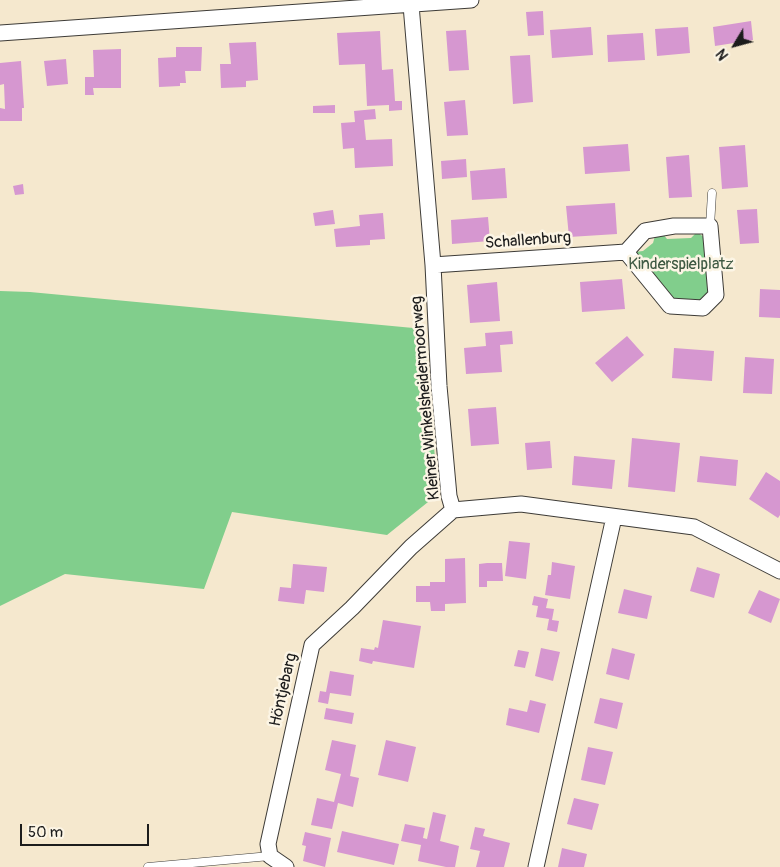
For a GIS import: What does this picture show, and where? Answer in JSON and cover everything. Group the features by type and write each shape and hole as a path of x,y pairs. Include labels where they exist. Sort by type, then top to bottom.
{"street":[{"path":"0,33 77,26 471,0"},
{"name":"Kleiner Winkelsheidermoorweg","path":"411,4 433,265 439,386 449,496 453,510 521,504 694,527 780,571"},
{"path":"674,226 710,226 716,295 703,308 670,306 626,252 645,231 674,226"},
{"name":"Schallenburg","path":"433,265 626,252"},
{"name":"Höntjebarg","path":"270,856 268,844 312,645 352,608 411,547 453,510"},
{"path":"536,867 614,517"},
{"path":"270,856 286,867"}],"lane":[{"path":"710,226 712,193"},
{"path":"148,867 270,856"}],"green space":[{"name":"Kinderspielplatz","path":"697,232 705,238 709,291 703,300 681,302 673,298 635,252 643,251 653,243 655,236 663,234 667,239 691,238"},
{"path":"0,291 30,292 424,329 438,494 387,535 232,512 204,589 65,574 0,606"}],"building":[{"path":"543,11 544,35 528,36 526,12"},
{"path":"751,21 753,40 715,46 713,27"},
{"path":"591,27 593,55 552,58 550,30"},
{"path":"688,27 690,53 657,56 655,29"},
{"path":"466,30 469,70 449,71 446,31"},
{"path":"380,31 382,70 393,69 395,101 402,101 402,110 389,111 389,105 367,106 365,64 339,65 337,33"},
{"path":"643,33 645,60 608,62 607,35"},
{"path":"256,42 258,80 246,81 246,87 221,88 220,64 231,64 229,43"},
{"path":"176,47 202,47 201,71 185,71 186,83 180,83 180,86 159,87 158,58 176,57"},
{"path":"121,49 121,88 93,88 94,95 85,95 85,77 94,77 93,50"},
{"path":"530,55 533,102 513,104 510,56"},
{"path":"66,59 68,84 47,86 44,61"},
{"path":"21,61 24,108 22,108 22,121 0,121 0,108 5,109 4,84 0,85 0,63"},
{"path":"465,100 468,135 447,136 444,102"},
{"path":"335,105 335,113 313,113 313,106"},
{"path":"375,109 376,119 364,120 366,140 392,139 393,166 355,168 354,148 343,149 341,123 355,122 354,111"},
{"path":"628,144 630,171 585,174 583,147"},
{"path":"745,145 748,187 722,189 719,147"},
{"path":"689,155 692,197 669,198 666,157"},
{"path":"466,159 467,177 442,179 441,161"},
{"path":"505,168 507,198 472,200 470,171"},
{"path":"23,184 24,194 15,195 13,186"},
{"path":"615,203 617,234 569,237 566,206"},
{"path":"757,209 759,243 740,244 737,210"},
{"path":"333,210 335,224 315,226 313,213"},
{"path":"383,213 385,239 370,240 370,245 336,247 334,229 360,226 359,215"},
{"path":"488,217 490,241 452,244 451,220"},
{"path":"622,279 625,309 582,312 580,282"},
{"path":"497,282 500,321 470,323 467,285"},
{"path":"760,289 780,290 780,318 759,317"},
{"path":"512,331 513,344 500,345 502,372 466,374 464,348 486,346 485,333"},
{"path":"627,336 644,355 612,382 595,363"},
{"path":"674,348 714,351 712,381 672,378"},
{"path":"745,357 774,359 772,394 743,393"},
{"path":"496,407 499,444 471,446 468,409"},
{"path":"632,438 680,443 675,492 628,487"},
{"path":"550,441 552,468 527,470 525,443"},
{"path":"574,456 615,460 612,489 572,485"},
{"path":"700,456 738,460 736,486 697,482"},
{"path":"766,472 780,481 780,515 778,518 749,499"},
{"path":"509,541 530,543 526,579 505,576"},
{"path":"465,558 466,603 445,604 445,611 431,611 430,602 416,602 416,586 430,586 430,582 445,582 445,559"},
{"path":"552,562 575,566 570,599 545,595 548,575 551,575"},
{"path":"502,563 503,581 487,581 487,587 479,587 479,564"},
{"path":"293,564 327,567 324,592 306,590 304,604 278,601 280,587 291,588"},
{"path":"697,567 720,574 714,598 690,591"},
{"path":"624,589 652,596 647,619 618,613"},
{"path":"759,590 780,599 771,623 748,613"},
{"path":"534,596 548,599 546,608 554,609 552,620 559,621 557,632 547,630 549,619 536,617 538,606 532,605"},
{"path":"383,620 421,626 414,668 373,661 372,664 359,661 361,648 374,650 375,647 378,648"},
{"path":"541,648 560,652 553,681 535,676"},
{"path":"612,648 635,654 629,680 606,674"},
{"path":"518,650 529,652 525,668 514,666"},
{"path":"330,671 354,675 351,696 330,693 328,704 318,702 320,691 326,692"},
{"path":"600,698 623,703 617,729 594,723"},
{"path":"530,700 546,704 539,733 506,725 509,708 527,712"},
{"path":"326,708 354,713 352,724 324,719"},
{"path":"332,740 356,745 350,776 359,778 353,807 338,803 332,829 311,825 317,798 334,802 341,774 325,770"},
{"path":"386,740 416,747 408,782 378,775"},
{"path":"588,747 613,752 605,785 581,780"},
{"path":"574,798 599,804 592,830 567,824"},
{"path":"433,812 446,815 440,841 459,846 455,867 418,861 421,845 401,841 405,824 425,828 423,838 427,839"},
{"path":"475,827 485,829 483,836 510,843 504,867 476,867 480,851 470,849"},
{"path":"342,831 399,844 394,865 337,852"},
{"path":"305,832 331,838 325,867 303,861 306,846 302,845"},
{"path":"562,848 587,854 584,867 558,867"}]}
